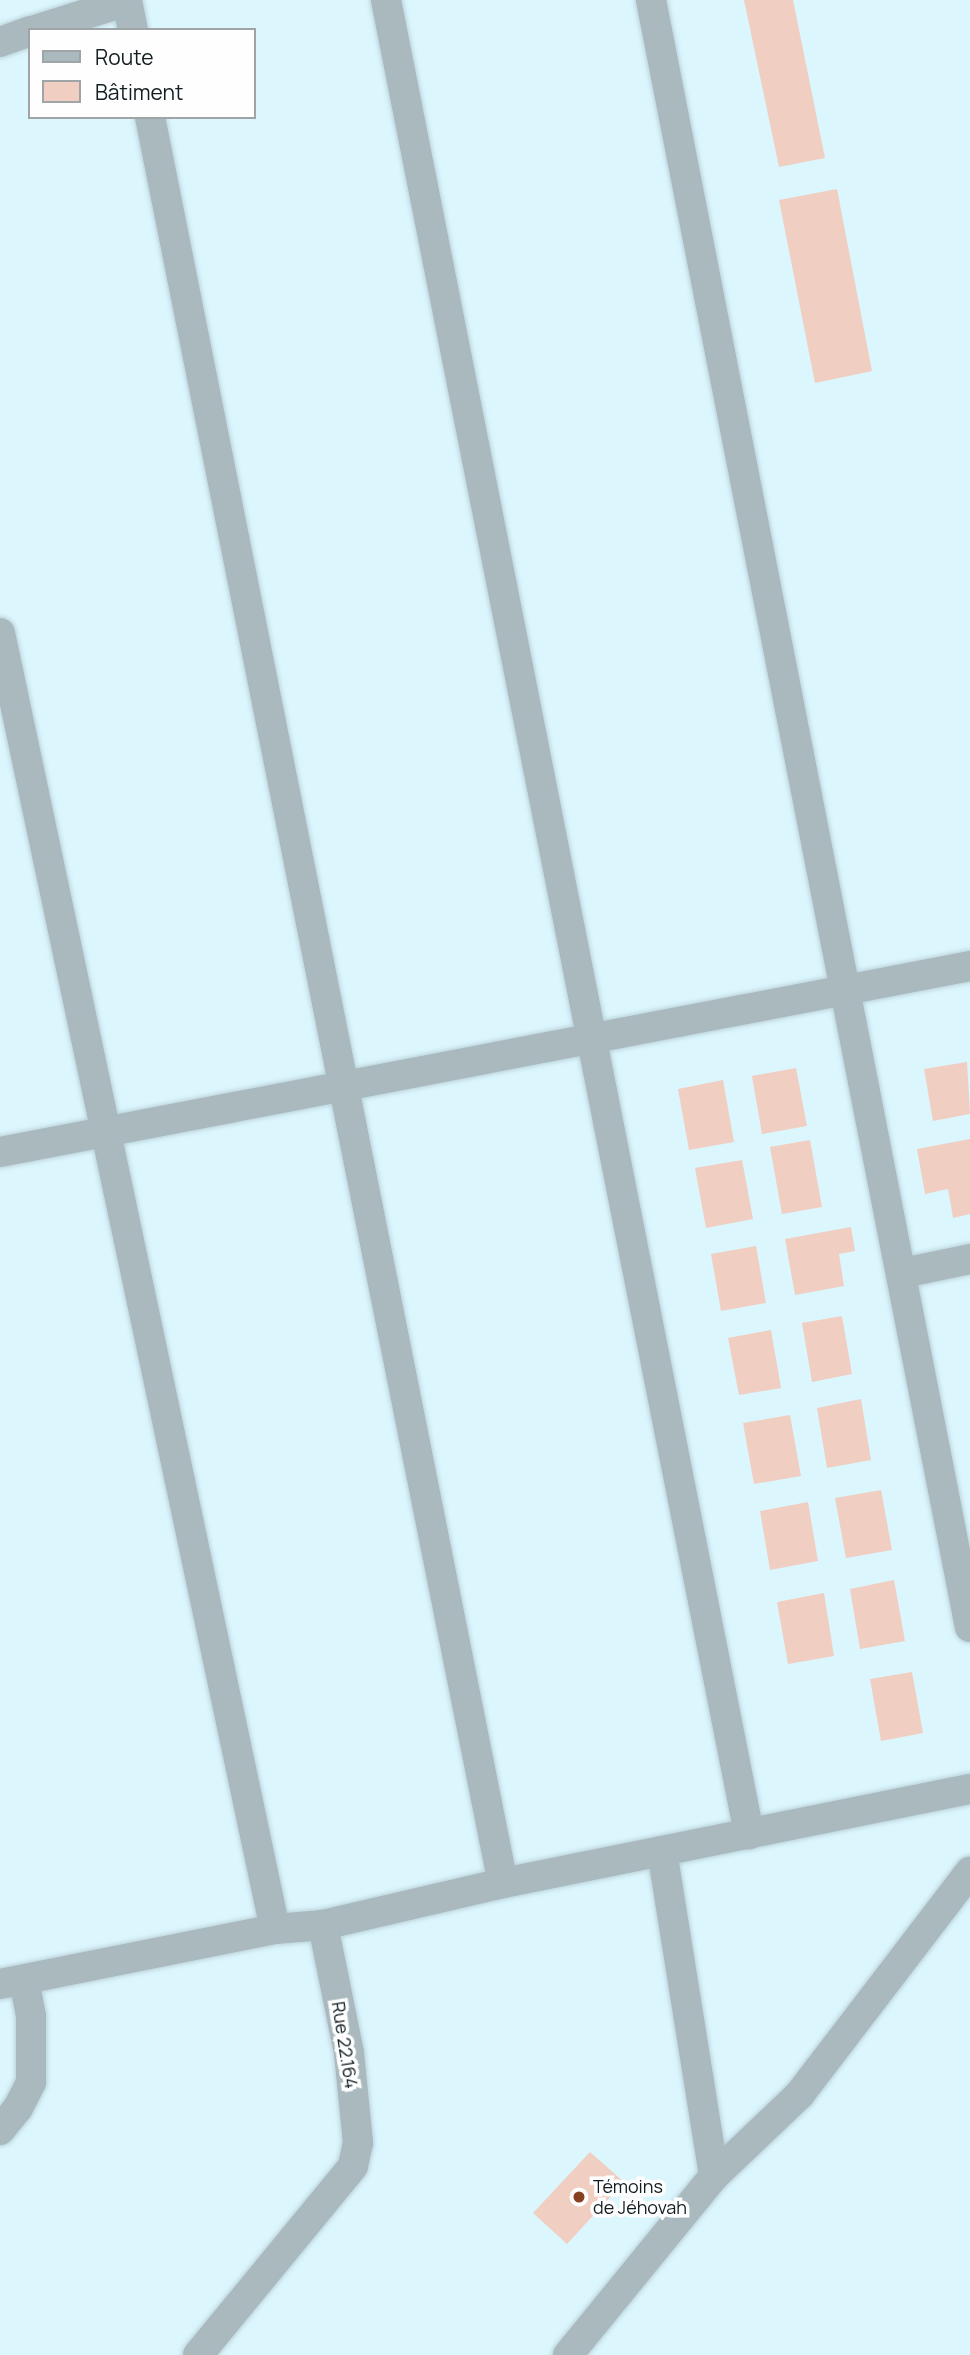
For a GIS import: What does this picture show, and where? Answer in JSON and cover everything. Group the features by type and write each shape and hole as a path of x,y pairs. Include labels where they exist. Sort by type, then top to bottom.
{"street":[{"path":"41,28 127,0 132,28"},
{"path":"386,0 749,1834"},
{"path":"651,0 903,1273 970,1627"},
{"path":"0,42 28,32"},
{"path":"150,119 346,1085 503,1883"},
{"path":"0,633 275,1929"},
{"path":"0,1152 970,966"},
{"path":"903,1273 970,1259"},
{"path":"0,2130 18,2108 31,2082 31,2016 12,1982 275,1929 323,1925 503,1883 970,1789"},
{"path":"662,1851 714,2176"},
{"path":"568,2355 714,2176 800,2094 970,1872"},
{"name":"Rue 22.164","path":"198,2355 353,2166 358,2143 351,2076 323,1925"}],"building":[{"path":"744,0 793,0 825,158 779,167"},
{"path":"837,189 872,371 815,383 779,200"},
{"path":"967,1062 970,1114 933,1121 924,1069"},
{"path":"796,1068 807,1126 762,1134 752,1076"},
{"path":"723,1080 734,1142 689,1150 678,1089"},
{"path":"970,1139 970,1214 953,1218 948,1189 925,1194 917,1149"},
{"path":"810,1140 822,1207 782,1214 770,1147"},
{"path":"742,1160 753,1219 706,1228 695,1168"},
{"path":"851,1227 855,1251 839,1254 844,1286 795,1295 785,1239"},
{"path":"756,1246 766,1303 721,1311 711,1254"},
{"path":"842,1316 852,1374 812,1382 802,1323"},
{"path":"771,1330 781,1388 739,1395 728,1338"},
{"path":"861,1399 871,1460 827,1468 817,1408"},
{"path":"790,1415 801,1476 754,1484 743,1423"},
{"path":"881,1490 892,1550 846,1558 835,1498"},
{"path":"808,1502 818,1561 770,1570 760,1511"},
{"path":"894,1580 905,1641 860,1649 850,1589"},
{"path":"824,1593 834,1656 788,1664 777,1602"},
{"path":"912,1672 923,1733 881,1741 870,1679"},
{"name":"Témoins de Jéhovah","path":"590,2152 624,2182 567,2244 533,2213"}],"place":[{"name":"Témoins de Jéhovah","path":"579,2197"}]}
